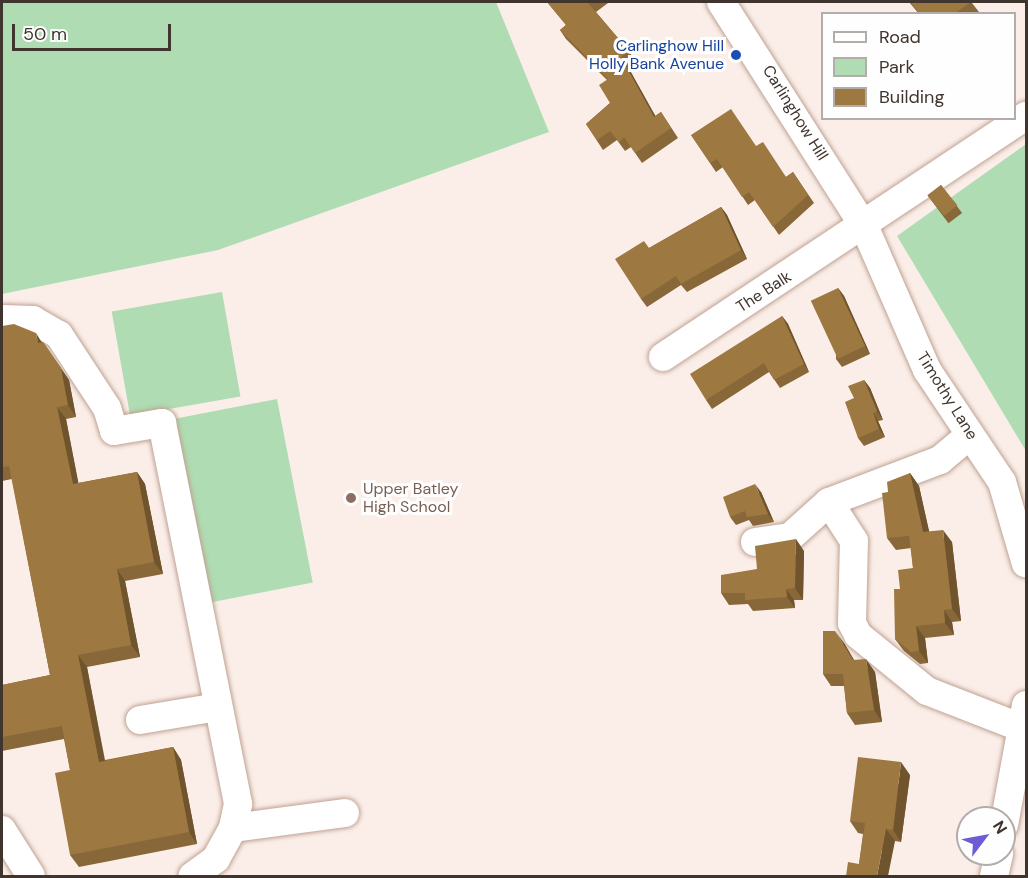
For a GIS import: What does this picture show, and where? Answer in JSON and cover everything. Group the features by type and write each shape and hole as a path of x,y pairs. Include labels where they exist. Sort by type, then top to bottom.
{"street":[{"name":"Carlinghow Hill","path":"721,2 865,228"},
{"name":"The Balk","path":"663,357 865,228 1026,116"},
{"name":"Timothy Lane","path":"865,228 927,370 1002,482 1026,564"},
{"path":"2,319 33,320 59,335 107,408 114,431 162,423 238,804 233,828 216,859 193,876"},
{"path":"755,542 790,537 830,502 940,460 970,435"},
{"path":"830,502 854,541 852,623 858,636 927,690 1024,717 1008,806"},
{"path":"140,720 218,707"},
{"path":"233,828 345,813"},
{"path":"2,830 31,876"}],"green space":[{"path":"2,2 496,2 549,132 218,250 2,294"},
{"path":"1026,144 1026,451 897,236"},
{"path":"222,292 240,396 130,416 112,311"},
{"path":"277,399 313,583 207,603 171,420"}],"building":[{"path":"547,2 591,2 588,3 629,51 621,57 654,117 661,112 671,128 635,153 624,137 619,142 610,131 597,140 586,124 610,103 599,85 608,79 560,30 566,25"},
{"path":"910,2 971,2 957,12 918,12"},
{"path":"731,109 756,146 763,142 786,177 793,172 808,195 773,227 749,192 742,197 717,159 710,163 691,135"},
{"path":"941,185 957,205 944,216 928,196"},
{"path":"721,207 741,250 681,284 676,276 641,299 615,259 644,241 649,248"},
{"path":"838,288 865,346 838,359 811,301"},
{"path":"782,316 804,364 774,380 764,363 706,400 690,374"},
{"path":"14,324 36,333 38,343 43,342 61,368 68,405 57,407 73,484 137,472 154,562 117,569 131,645 78,655 99,762 173,747 189,832 70,855 55,773 70,770 62,726 2,737 2,685 50,675 9,466 2,467 2,326"},
{"path":"864,380 877,411 873,413 879,429 858,438 845,402 854,398 848,386"},
{"path":"910,473 923,532 943,530 952,609 944,610 945,623 916,626 919,651 911,652 895,639 894,589 900,589 898,570 913,568 909,536 887,538 882,493 888,492 887,482"},
{"path":"755,484 768,514 747,517 745,511 730,517 723,497"},
{"path":"796,539 795,588 786,589 787,597 745,600 745,593 721,593 721,575 757,569 755,546"},
{"path":"823,631 835,631 853,660 866,659 874,710 847,713 843,674 823,674"},
{"path":"858,757 901,762 893,830 886,829 877,876 846,876 848,862 859,864 865,823 850,821"}],"place":[{"name":"Carlinghow Hill Holly Bank Avenue","path":"736,55"},
{"name":"Upper Batley High School","path":"351,498"}]}
